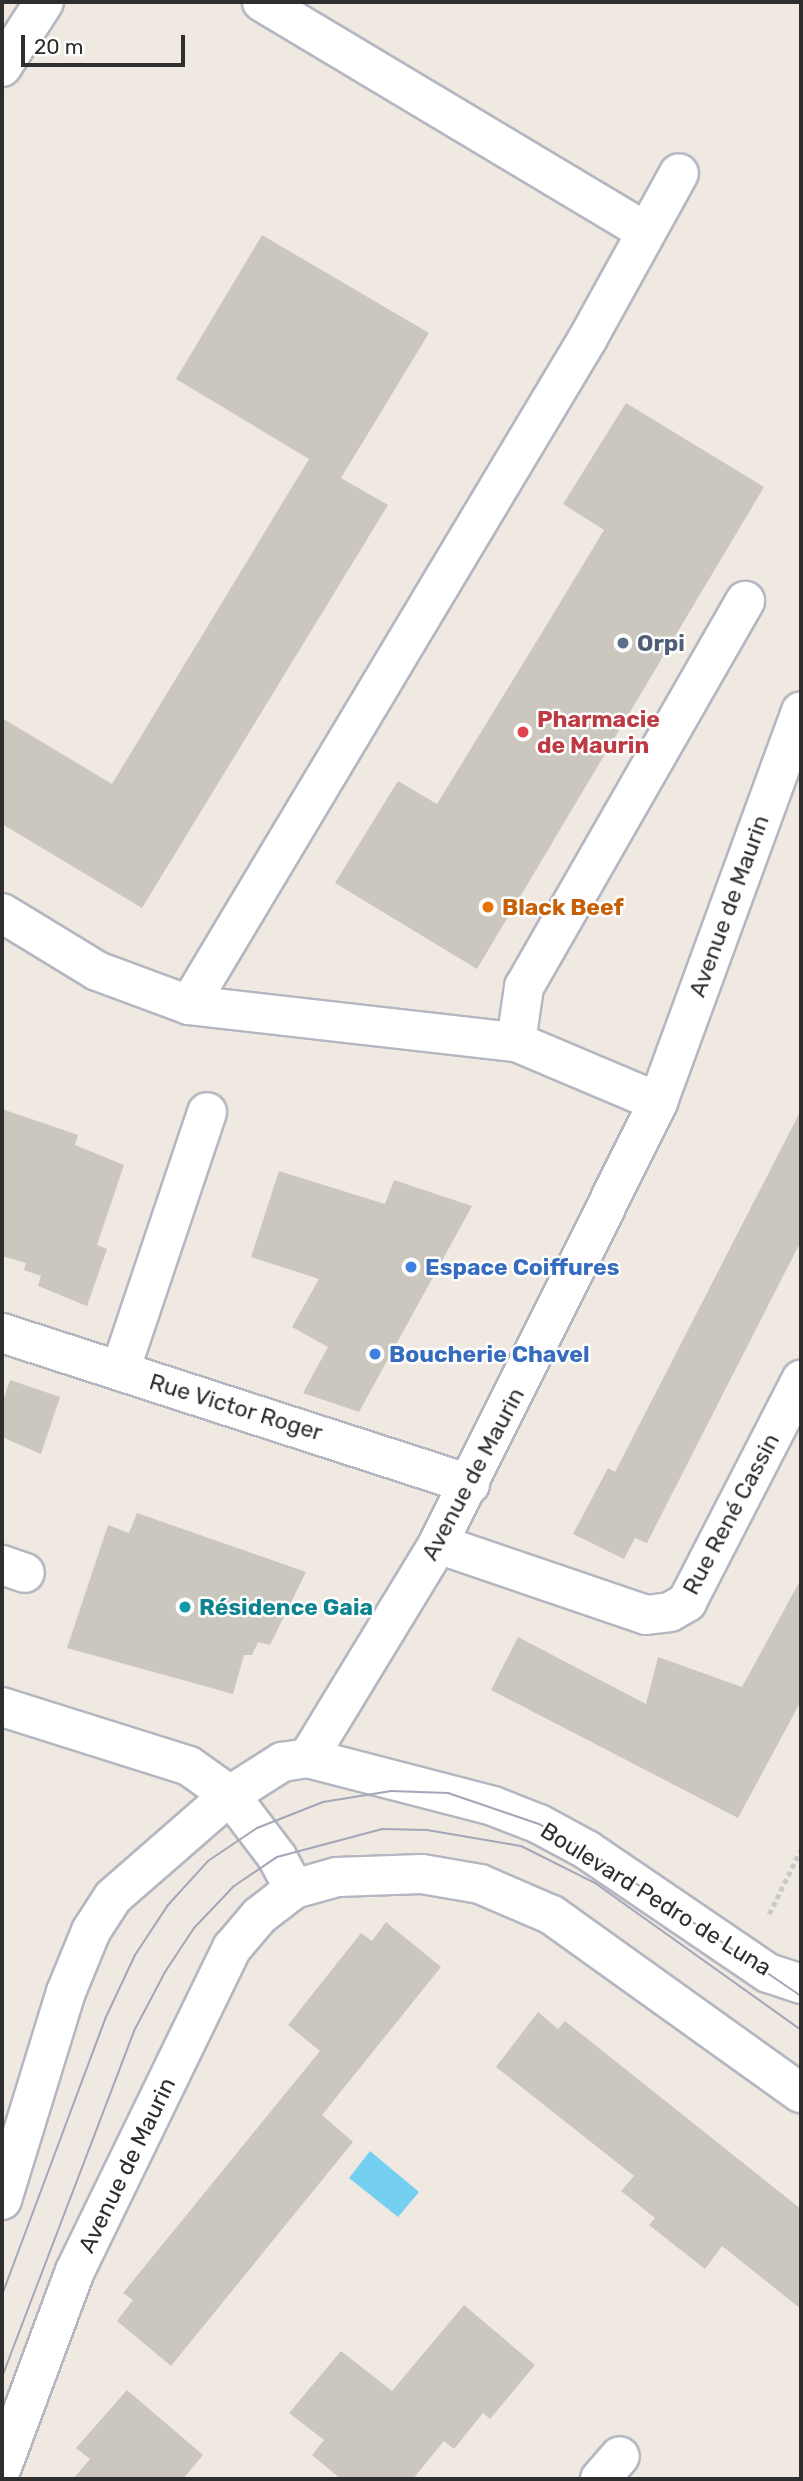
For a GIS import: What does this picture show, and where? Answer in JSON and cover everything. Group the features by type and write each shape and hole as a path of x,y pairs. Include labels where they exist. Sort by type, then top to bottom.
{"street":[{"path":"2,67 44,2"},
{"path":"262,2 645,231"},
{"path":"189,1005 581,350 679,173"},
{"path":"516,1042 524,987 745,601"},
{"name":"Avenue de Maurin","path":"308,1758 438,1544 658,1102 801,711"},
{"path":"2,913 97,971 189,1005 452,1032 516,1042 658,1102"},
{"path":"120,1371 206,1112"},
{"name":"Rue Victor Roger","path":"2,1333 470,1484"},
{"name":"Rue René Cassin","path":"438,1544 646,1615 670,1612 687,1602 801,1380"},
{"path":"2,1707 175,1758 230,1795 277,1857 293,1889"},
{"path":"2,2200 66,1992 91,1931 113,1897 230,1795 282,1762 308,1758"},
{"name":"Boulevard Pedro de Luna","path":"308,1758 405,1781 539,1824 587,1850 768,1973 801,1984"},
{"name":"Avenue de Maurin","path":"2,2467 75,2271 232,1948 259,1916 293,1889 337,1877 422,1874 480,1885 552,1915 801,2094"}],"path":[{"path":"747,1959 801,1849"}],"water":[{"path":"370,2151 419,2192 398,2217 349,2178"}],"building":[{"path":"262,235 429,333 341,478 388,505 142,908 2,824 2,718 112,784 309,459 176,379"},
{"path":"626,403 764,487 477,969 335,883 398,781 437,804 552,616 604,530 563,504"},
{"path":"2,1109 78,1135 75,1145 124,1165 97,1245 107,1249 87,1306 38,1286 41,1276 24,1270 26,1263 2,1256"},
{"path":"801,1110 801,1241 647,1543 635,1538 624,1559 573,1534 608,1468 615,1472"},
{"path":"279,1171 385,1204 394,1180 472,1206 359,1412 303,1393 328,1347 292,1327 319,1279 251,1257"},
{"path":"10,1380 60,1397 41,1454 2,1437 2,1403"},
{"name":"Résidence Gaia","path":"137,1513 306,1572 270,1645 258,1642 252,1655 244,1655 233,1694 67,1648 108,1525 129,1533"},
{"path":"801,1579 801,1701 738,1818 491,1690 518,1637 646,1704 658,1657 742,1687"},
{"path":"386,1922 441,1967 322,2115 353,2142 171,2366 117,2321 133,2300 123,2293 320,2051 288,2025 361,1933 372,1941"},
{"path":"538,2012 558,2029 565,2021 801,2209 801,2309 722,2246 705,2269 649,2225 655,2218 621,2191 634,2176 496,2067"},
{"path":"464,2305 535,2365 490,2419 483,2413 454,2449 444,2441 413,2479 341,2479 312,2455 324,2440 289,2413 341,2351 392,2391"},
{"path":"127,2390 203,2455 183,2479 73,2479 90,2459 76,2448"}],"tram line":[{"path":"2,2295 105,2019 135,1955 168,1905 208,1861 257,1828 323,1802 391,1791 448,1793 539,1824 587,1850 801,1996"},
{"path":"2,2377 134,2031 165,1972 194,1928 234,1886 277,1857 382,1829 427,1830 521,1846 595,1883 801,2030"}],"place":[{"name":"Orpi","path":"623,643"},
{"name":"Pharmacie de Maurin","path":"523,732"},
{"name":"Black Beef","path":"488,907"},
{"name":"Espace Coiffures","path":"411,1267"},
{"name":"Boucherie Chavel","path":"375,1354"},
{"name":"Résidence Gaia","path":"185,1607"}]}
